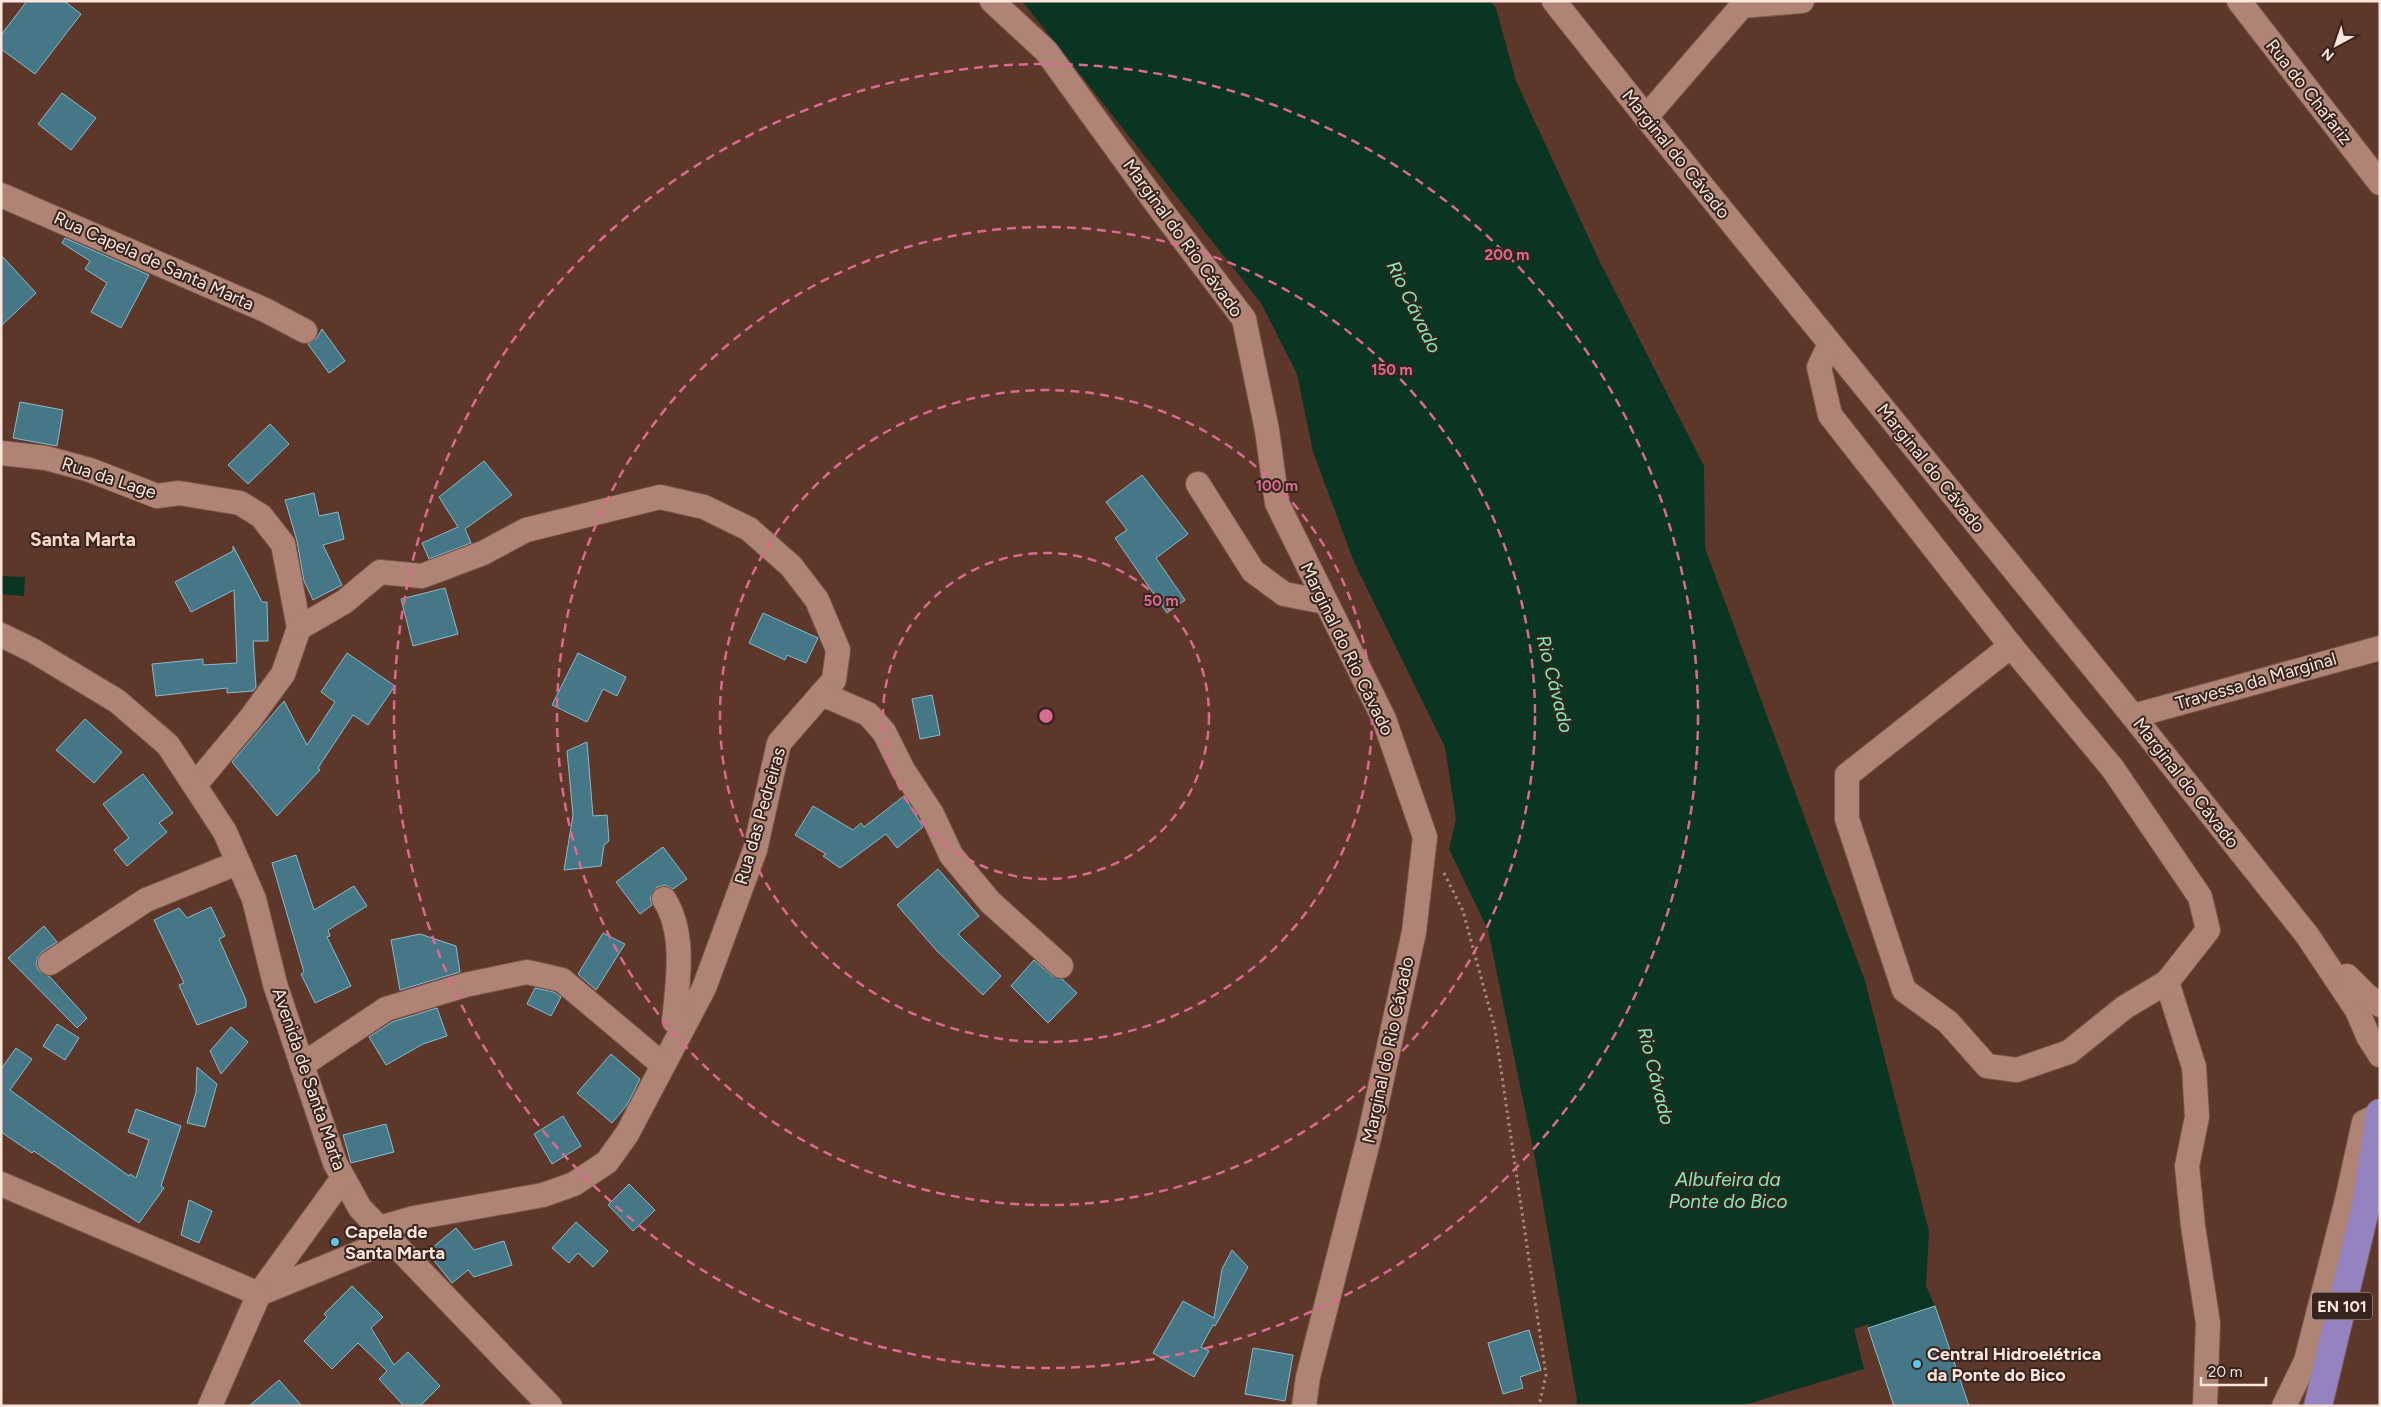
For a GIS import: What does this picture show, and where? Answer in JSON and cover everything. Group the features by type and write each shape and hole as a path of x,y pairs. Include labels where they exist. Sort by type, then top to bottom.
{"main road":[{"name":"EN 101","path":"2318,1406 2366,1206 2379,1114"},
{"name":"EN 101","path":"2366,1206 2380,1182"}],"street":[{"name":"Marginal do Rio Cávado","path":"992,1 1046,51 1159,207 1244,319 1267,430 1277,503 1384,719 1425,837 1414,932 1369,1138 1308,1377 1304,1406"},
{"name":"Marginal do Cávado","path":"1554,1 1646,117 2133,716 2307,935"},
{"path":"1646,117 1742,6 1802,1"},
{"name":"Rua do Chafariz","path":"2239,1 2380,183"},
{"name":"Rua Capela de Santa Marta","path":"1,195 265,310 305,331"},
{"path":"1830,344 1819,367 1830,415 2011,646 2113,769 2200,897 2208,930 2167,982 2125,1007 2070,1052 2016,1070 1987,1066 1948,1022 1904,990 1847,818 1847,775 2011,646"},
{"name":"Rua da Lage","path":"1,453 46,458 81,468 157,496 180,493 240,504 261,516 283,544 299,628 283,674 250,719 193,782"},
{"path":"1198,484 1253,571 1284,594 1325,602"},
{"name":"Rua das Pedreiras","path":"259,1294 385,1234 414,1218 543,1195 574,1184 608,1162 627,1134 704,988 755,850 779,743 834,680 838,650 817,600 791,566 749,529 704,506 660,497 526,530 483,553 422,576 380,572 344,602 299,628"},
{"name":"Avenida de Santa Marta","path":"1,635 32,650 117,701 168,745 226,832 254,899 275,984 335,1163 360,1208 550,1406"},
{"name":"Travessa da Marginal","path":"2133,716 2380,648"},
{"path":"822,694 868,714 884,732 903,770 932,814 951,855 990,902 1061,966"},
{"path":"50,962 146,900 230,866 240,866"},
{"path":"664,899 673,913 677,934 678,960 674,1021 684,1025"},
{"path":"2307,935 2366,995 2380,1005"},
{"path":"2307,935 2357,1010 2368,1036 2380,1055"},
{"path":"302,1065 386,1009 464,985 528,972 562,980 663,1065"},
{"path":"2167,982 2194,1067 2197,1117 2187,1166 2193,1226 2208,1323 2205,1406"},
{"path":"2284,1406 2306,1361 2346,1204 2364,1122 2379,1114"},
{"path":"210,1406 259,1294 343,1178"},
{"path":"1,1184 259,1294"}],"path":[{"path":"1442,870 1463,911 1495,1029 1546,1375 1539,1406"}],"water":[{"name":"Albufeira da Ponte do Bico","path":"1022,1 1490,1 1496,8 1516,81 1600,262 1704,466 1705,548 1865,981 1929,1231 1926,1286 1935,1306 1868,1328 1869,1324 1854,1329 1864,1369 1741,1406 1576,1406 1577,1400 1535,1158 1488,930 1449,849 1456,819 1445,747 1354,562 1313,452 1297,374 1261,303"},
{"path":"1,576 25,577 24,596 1,594"}],"building":[{"path":"27,1 64,1 81,14 35,74 1,49 1,35"},
{"path":"62,93 96,118 71,150 38,124"},
{"path":"65,238 149,275 121,328 91,312 107,283 85,269 90,261 62,243"},
{"path":"1,255 36,293 1,326"},
{"path":"322,329 345,361 329,373 308,344 317,338"},
{"path":"20,402 63,410 57,446 13,438"},
{"path":"270,424 289,444 248,484 228,465"},
{"path":"484,461 512,495 465,529 471,543 429,559 422,543 458,527 439,497"},
{"path":"1142,475 1188,534 1156,558 1185,600 1167,613 1115,538 1127,530 1106,502"},
{"path":"314,493 319,516 338,512 344,539 323,545 342,585 313,600 304,581 297,541 285,500"},
{"path":"233,546 262,602 267,602 268,641 253,641 256,687 253,691 227,693 227,688 156,696 152,664 203,659 203,665 237,663 234,590 191,612 175,582 233,551"},
{"path":"445,588 458,634 413,646 401,599"},
{"path":"763,613 818,638 806,663 787,655 785,660 749,643"},
{"path":"347,653 395,686 368,725 353,715 318,768 320,770 277,816 232,762 284,701 307,745 335,702 321,692"},
{"path":"578,653 626,677 617,696 603,689 587,722 552,705"},
{"path":"932,695 940,735 920,739 912,699"},
{"path":"85,719 122,752 94,783 56,750"},
{"path":"587,742 593,816 607,815 609,841 604,845 601,866 564,870 573,815 567,751"},
{"path":"143,774 173,813 159,823 167,832 127,866 114,850 129,838 103,804"},
{"path":"904,796 923,827 897,848 886,834 840,868 823,856 826,854 795,835 813,806 853,830 861,823 864,827"},
{"path":"663,847 687,879 673,889 665,885 657,887 650,898 652,905 640,914 616,882"},
{"path":"296,855 314,910 354,886 367,906 328,930 330,936 327,937 351,986 315,1003 301,974 304,972 272,863"},
{"path":"938,869 979,916 958,934 1001,976 983,995 937,951 897,905"},
{"path":"211,907 225,936 219,939 246,1000 246,1007 197,1025 179,985 184,983 154,920 179,908 187,918"},
{"path":"44,926 57,942 42,952 36,964 39,971 50,977 87,1018 77,1028 8,958"},
{"path":"603,933 625,944 596,990 578,974"},
{"path":"420,934 456,946 460,972 400,990 391,940"},
{"path":"1034,960 1052,976 1062,979 1077,993 1048,1023 1011,986"},
{"path":"535,988 554,992 561,997 551,1016 527,1004"},
{"path":"437,1008 447,1036 423,1044 386,1065 369,1037 392,1022"},
{"path":"57,1024 79,1038 65,1060 43,1046"},
{"path":"231,1027 248,1042 221,1074 210,1051"},
{"path":"16,1048 32,1059 10,1090 129,1176 130,1174 136,1178 149,1140 128,1132 136,1109 181,1126 161,1186 164,1188 139,1223 34,1151 32,1153 1,1132 1,1069"},
{"path":"611,1054 640,1079 627,1105 612,1123 577,1093"},
{"path":"197,1067 217,1084 205,1127 187,1123 196,1092"},
{"path":"563,1116 581,1146 552,1164 534,1134"},
{"path":"386,1124 394,1152 351,1163 343,1135"},
{"path":"629,1184 655,1210 633,1231 608,1205"},
{"path":"189,1200 212,1211 199,1243 181,1235"},
{"path":"576,1222 608,1251 593,1267 578,1253 569,1263 552,1248"},
{"path":"456,1228 474,1250 504,1241 512,1265 474,1277 468,1270 452,1283 427,1252"},
{"path":"1232,1250 1248,1267 1201,1347 1209,1351 1194,1377 1153,1353 1183,1301 1214,1318 1222,1269"},
{"path":"352,1286 383,1317 371,1328 394,1365 408,1352 440,1386 420,1406 404,1406 379,1379 387,1371 358,1343 332,1369 304,1341 327,1317 324,1314"},
{"name":"Central Hidroelétrica da Ponte do Bico","path":"1935,1306 1969,1406 1894,1406 1868,1328"},
{"path":"1529,1330 1541,1370 1520,1377 1523,1388 1503,1394 1488,1343"},
{"path":"1253,1348 1293,1355 1285,1401 1245,1394"},
{"path":"279,1380 302,1406 249,1406"}],"place":[{"name":"Capela de Santa Marta","path":"335,1242"},
{"name":"Central Hidroelétrica da Ponte do Bico","path":"1917,1364"}],"district":[{"name":"Santa Marta","path":"83,539"}],"water label":[{"name":"Rio Cávado","path":"1414,307"},
{"name":"Rio Cávado","path":"1555,684"},
{"name":"Rio Cávado","path":"1656,1076"}]}
